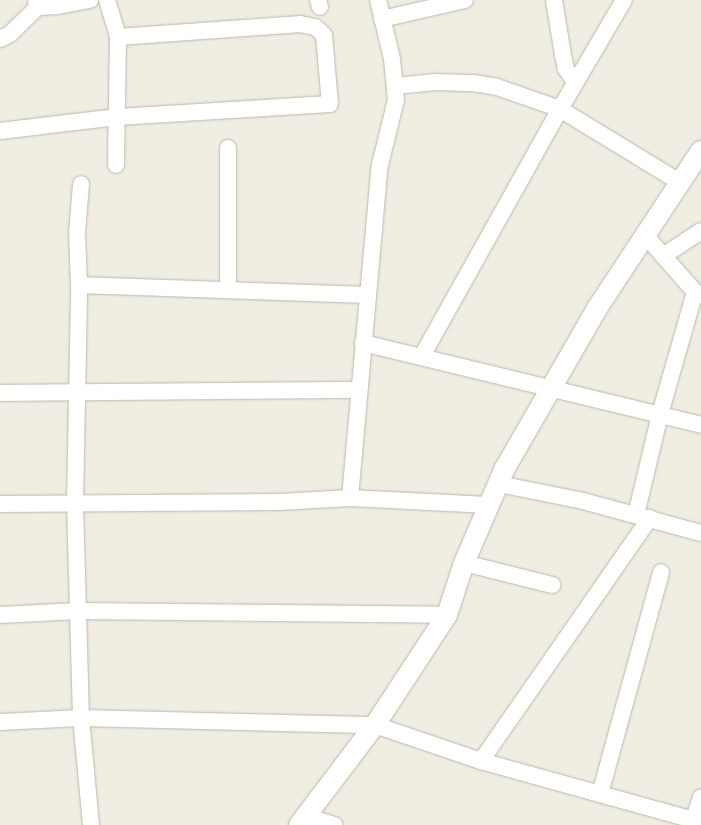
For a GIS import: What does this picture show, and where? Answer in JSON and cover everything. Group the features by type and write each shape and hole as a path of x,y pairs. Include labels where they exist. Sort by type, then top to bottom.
{"street":[{"path":"0,39 10,34 40,2 75,5 90,0"},
{"path":"107,0 118,37 116,165"},
{"path":"350,498 358,390 380,165 396,100 396,86 378,0"},
{"path":"382,19 465,0"},
{"path":"554,0 566,69 575,82"},
{"path":"422,356 575,82 624,0"},
{"path":"0,131 117,117 330,104 324,35 315,27 300,24 118,37"},
{"path":"396,86 473,83 497,87 560,109 678,181"},
{"path":"228,148 228,290"},
{"path":"335,825 302,820 375,725 446,615 464,563 489,505 552,387 598,307 678,181 700,152"},
{"path":"81,184 77,233 79,285 75,504 81,718 91,825"},
{"path":"663,256 701,231"},
{"path":"481,761 643,517 660,414 698,293 645,235"},
{"path":"79,285 368,295"},
{"path":"363,343 552,387 701,425"},
{"path":"0,393 77,394 358,390"},
{"path":"499,484 643,517 701,533"},
{"path":"0,504 280,502 350,498 489,505"},
{"path":"464,563 552,585"},
{"path":"600,794 661,572"},
{"path":"0,615 78,611 446,615"},
{"path":"0,722 81,718 375,725 481,761 695,822 701,797"}]}
